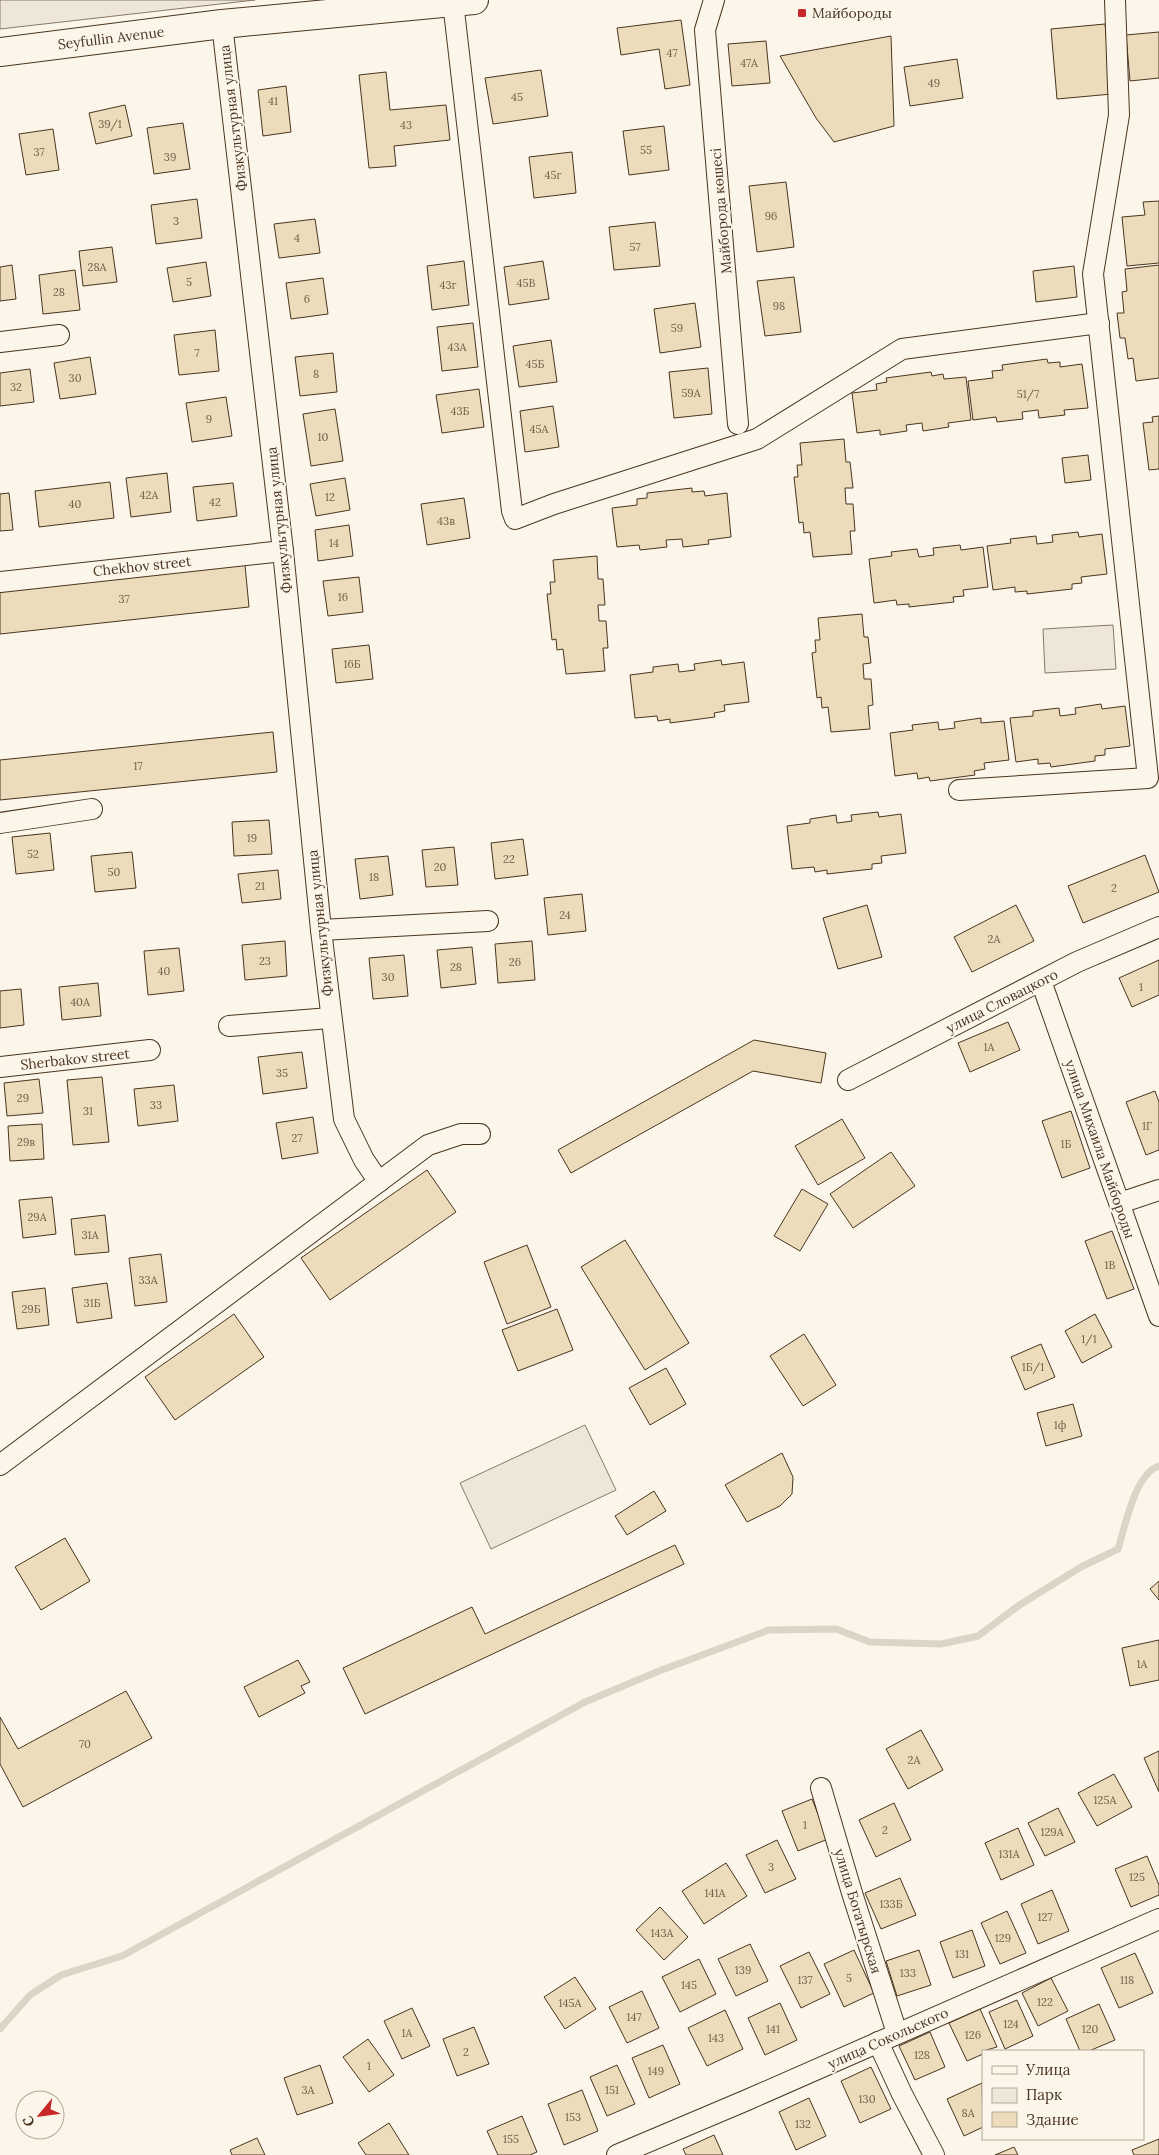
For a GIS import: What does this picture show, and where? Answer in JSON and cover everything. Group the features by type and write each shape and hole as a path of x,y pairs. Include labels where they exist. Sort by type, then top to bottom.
{"main road":[{"path":"222,24 463,1"},
{"name":"Seyfullin Avenue","path":"0,52 222,24"}],"street":[{"name":"Майборода көшесі","path":"714,0 706,30 738,424"},
{"path":"959,790 1148,778 1093,274 1118,115 1115,0"},
{"path":"463,1 514,519 554,504 757,439 902,349 1099,323"},
{"name":"Физкультурная улица","path":"222,24 283,551 330,1018 344,1119 364,1160 379,1182"},
{"path":"0,342 59,336"},
{"name":"Chekhov street","path":"0,582 283,551"},
{"path":"0,822 92,809"},
{"path":"321,930 488,921"},
{"name":"улица Словацкого","path":"848,1080 1077,962 1159,927"},
{"name":"улица Михаила Майбороды","path":"1041,981 1159,1316"},
{"path":"229,1026 330,1018"},
{"name":"Sherbakov street","path":"0,1067 150,1050"},
{"path":"0,1465 428,1145 461,1134 480,1134"},
{"path":"1120,1204 1159,1190"},
{"name":"улица Богатырская","path":"821,1788 897,2033"},
{"name":"улица Сокольского","path":"618,2155 1159,1919"},
{"path":"878,2042 902,2094 934,2155"}],"green space":[{"path":"0,0 255,0 0,29"},
{"path":"1113,625 1116,669 1045,673 1043,629"},
{"path":"585,1425 616,1490 491,1549 460,1483"}],"building":[{"path":"681,20 690,85 665,89 659,49 621,55 617,28"},
{"path":"1105,24 1112,94 1057,99 1051,29"},
{"path":"1159,32 1159,78 1130,81 1126,35"},
{"path":"891,36 894,126 834,142 816,118 780,56"},
{"path":"766,41 770,83 732,86 728,44"},
{"path":"957,59 963,98 910,106 904,67"},
{"path":"541,70 548,116 493,124 485,78"},
{"path":"386,72 390,110 446,105 450,140 394,146 396,166 369,168 359,75"},
{"path":"286,86 291,132 263,136 258,90"},
{"path":"125,105 132,136 96,144 89,113"},
{"path":"183,123 190,169 154,174 147,128"},
{"path":"664,126 669,170 629,175 623,131"},
{"path":"53,129 59,170 26,175 19,134"},
{"path":"572,152 576,193 534,198 529,157"},
{"path":"786,182 794,247 757,252 749,186"},
{"path":"197,199 202,238 156,244 151,205"},
{"path":"1159,201 1159,263 1127,266 1122,217 1145,215 1143,202"},
{"path":"315,219 320,253 279,258 274,224"},
{"path":"655,222 660,266 614,270 609,227"},
{"path":"112,247 117,282 83,286 79,251"},
{"path":"464,261 469,305 432,310 427,266"},
{"path":"543,261 549,299 509,305 504,267"},
{"path":"206,262 211,296 173,302 167,268"},
{"path":"12,265 16,299 0,301 0,267"},
{"path":"1159,265 1159,378 1136,381 1133,358 1128,359 1125,338 1120,338 1117,313 1124,313 1122,292 1127,291 1125,269"},
{"path":"1074,266 1077,297 1036,302 1033,271"},
{"path":"75,270 80,310 43,314 39,275"},
{"path":"794,277 801,332 765,336 757,281"},
{"path":"323,278 328,314 291,319 286,283"},
{"path":"695,303 701,347 660,353 654,309"},
{"path":"473,323 478,367 442,371 437,327"},
{"path":"215,330 219,371 179,375 174,335"},
{"path":"551,340 557,382 519,387 513,346"},
{"path":"333,353 337,392 300,396 295,357"},
{"path":"90,357 96,394 60,399 54,363"},
{"path":"1047,359 1048,363 1060,362 1060,367 1082,364 1088,408 1064,410 1065,415 1039,418 1038,410 1022,412 1023,419 997,422 996,417 973,420 968,381 993,378 992,371 1003,370 1002,365"},
{"path":"708,368 712,414 674,418 669,372"},
{"path":"30,369 34,402 0,406 0,373"},
{"path":"931,372 932,376 943,374 944,379 966,377 971,420 948,423 949,427 923,431 922,423 906,425 907,431 880,435 880,430 857,433 852,393 877,390 876,384 887,382 886,378"},
{"path":"479,389 484,427 442,433 436,395"},
{"path":"226,397 232,436 192,442 186,403"},
{"path":"553,406 559,447 525,452 520,411"},
{"path":"335,409 343,461 311,466 303,414"},
{"path":"1159,416 1159,469 1149,470 1143,423 1153,422 1152,417"},
{"path":"844,439 846,462 850,462 853,488 845,488 846,504 853,504 855,531 850,531 852,554 813,557 810,532 804,533 803,522 799,523 794,477 798,477 797,465 802,465 800,443"},
{"path":"1088,455 1091,480 1065,483 1062,458"},
{"path":"167,473 171,512 131,517 126,478"},
{"path":"345,478 350,510 316,516 310,484"},
{"path":"110,482 114,518 39,527 35,491"},
{"path":"233,483 237,516 197,521 193,487"},
{"path":"692,488 692,492 704,491 705,496 727,493 731,537 708,540 709,544 683,547 682,539 666,540 667,547 640,550 639,545 617,547 612,508 637,505 637,499 647,498 647,493"},
{"path":"9,493 13,530 0,531 0,494"},
{"path":"464,498 470,538 427,545 421,504"},
{"path":"349,525 353,556 318,561 315,530"},
{"path":"1078,532 1079,537 1102,534 1107,574 1081,577 1082,583 1072,584 1072,589 1027,594 1027,591 1015,592 1015,587 993,590 987,546 1011,543 1010,539 1036,536 1037,544 1053,542 1052,535"},
{"path":"960,545 961,550 983,547 988,587 963,590 964,596 953,597 954,602 909,607 909,604 897,605 896,600 874,603 869,559 892,556 891,552 917,549 919,557 934,555 933,548"},
{"path":"597,556 598,579 603,579 605,605 598,605 599,621 606,621 608,648 603,648 605,671 566,674 563,649 557,650 556,639 552,640 547,594 551,594 550,582 555,582 553,560"},
{"path":"245,565 249,607 0,634 0,591"},
{"path":"359,577 363,612 328,616 323,581"},
{"path":"862,614 864,637 868,637 871,663 863,664 864,679 871,679 873,705 868,706 870,729 831,732 828,707 822,708 821,697 817,698 812,653 816,652 815,640 820,640 818,618"},
{"path":"369,645 373,679 336,683 332,649"},
{"path":"721,660 722,665 744,662 749,702 724,705 725,711 714,713 715,717 670,723 670,719 658,721 657,716 635,718 630,675 653,672 653,667 678,664 679,672 695,670 694,664"},
{"path":"1101,704 1102,709 1125,706 1130,746 1105,749 1105,755 1095,756 1095,761 1051,767 1050,763 1038,764 1038,759 1016,762 1010,718 1033,716 1033,711 1059,708 1060,716 1076,714 1075,708"},
{"path":"981,718 981,723 1004,721 1009,760 984,763 985,769 974,771 975,775 930,781 929,777 918,779 917,773 895,776 890,733 913,730 912,725 938,722 939,730 955,728 954,722"},
{"path":"273,732 277,772 0,800 0,760"},
{"path":"878,812 879,817 901,814 906,853 881,856 882,863 872,864 872,869 827,874 827,870 815,872 814,867 792,869 787,826 810,823 810,819 836,815 837,823 852,821 851,815"},
{"path":"269,820 272,854 234,856 232,822"},
{"path":"50,833 54,870 16,874 12,837"},
{"path":"523,839 528,875 495,879 491,843"},
{"path":"454,847 458,885 426,887 422,850"},
{"path":"132,852 136,888 95,892 91,856"},
{"path":"1145,855 1159,892 1083,923 1068,886"},
{"path":"388,856 393,895 360,899 355,859"},
{"path":"278,870 281,899 242,903 238,874"},
{"path":"582,894 586,931 548,935 544,898"},
{"path":"867,905 882,957 838,969 823,918"},
{"path":"1016,905 1034,941 972,972 954,937"},
{"path":"285,941 287,976 245,980 242,945"},
{"path":"532,941 535,980 498,983 495,944"},
{"path":"472,947 476,984 441,988 437,950"},
{"path":"179,948 184,991 148,995 144,951"},
{"path":"404,955 408,996 373,999 369,958"},
{"path":"1159,960 1159,995 1132,1007 1119,978"},
{"path":"98,983 101,1016 62,1020 59,987"},
{"path":"21,989 24,1025 0,1028 0,991"},
{"path":"1008,1022 1020,1050 970,1072 958,1043"},
{"path":"754,1040 826,1053 821,1083 753,1071 571,1173 558,1150"},
{"path":"302,1052 307,1088 263,1094 258,1057"},
{"path":"102,1077 109,1142 73,1145 67,1080"},
{"path":"39,1079 43,1113 7,1116 4,1083"},
{"path":"174,1085 178,1121 138,1126 134,1089"},
{"path":"1155,1091 1159,1102 1159,1150 1146,1155 1126,1102"},
{"path":"1071,1111 1090,1168 1062,1178 1042,1121"},
{"path":"313,1117 318,1153 282,1159 276,1123"},
{"path":"842,1119 865,1158 818,1185 795,1146"},
{"path":"42,1124 44,1159 10,1161 8,1126"},
{"path":"891,1152 915,1186 853,1228 830,1194"},
{"path":"427,1170 456,1212 330,1300 301,1258"},
{"path":"802,1189 828,1204 800,1251 774,1236"},
{"path":"52,1197 56,1234 23,1238 19,1200"},
{"path":"105,1215 109,1252 75,1255 71,1219"},
{"path":"1112,1231 1134,1289 1107,1299 1085,1241"},
{"path":"625,1240 689,1343 645,1370 581,1267"},
{"path":"527,1245 551,1307 507,1324 484,1262"},
{"path":"161,1254 167,1302 135,1306 129,1258"},
{"path":"107,1283 112,1318 77,1323 72,1288"},
{"path":"45,1288 49,1325 17,1329 12,1292"},
{"path":"557,1309 573,1350 518,1371 502,1330"},
{"path":"234,1314 264,1357 175,1420 145,1377"},
{"path":"1095,1314 1112,1347 1082,1363 1065,1331"},
{"path":"804,1334 836,1385 803,1406 770,1356"},
{"path":"1041,1344 1055,1377 1025,1390 1011,1357"},
{"path":"666,1368 686,1404 650,1425 629,1388"},
{"path":"1073,1404 1082,1436 1046,1446 1037,1413"},
{"path":"782,1453 793,1477 792,1494 780,1506 747,1522 725,1485"},
{"path":"654,1491 666,1511 627,1535 615,1516"},
{"path":"65,1538 90,1581 41,1610 15,1567"},
{"path":"675,1545 684,1564 365,1714 343,1668 472,1607 485,1634"},
{"path":"1159,1581 1159,1600 1150,1589"},
{"path":"1159,1640 1159,1680 1130,1686 1122,1648"},
{"path":"298,1660 310,1682 301,1686 305,1693 259,1717 244,1687"},
{"path":"126,1691 152,1738 23,1807 0,1764 0,1717 18,1749"},
{"path":"921,1730 943,1770 908,1789 886,1749"},
{"path":"1159,1751 1159,1792 1144,1758"},
{"path":"1114,1774 1132,1807 1097,1826 1078,1793"},
{"path":"812,1799 828,1839 798,1851 782,1811"},
{"path":"894,1803 911,1840 876,1857 859,1820"},
{"path":"1058,1808 1075,1842 1045,1856 1028,1823"},
{"path":"1018,1828 1034,1865 1001,1880 985,1843"},
{"path":"777,1840 796,1879 765,1893 746,1855"},
{"path":"1147,1856 1159,1885 1159,1895 1131,1907 1115,1869"},
{"path":"726,1863 747,1896 704,1924 682,1891"},
{"path":"900,1878 916,1915 881,1929 865,1893"},
{"path":"1052,1890 1069,1931 1038,1944 1021,1904"},
{"path":"660,1907 688,1937 664,1960 636,1930"},
{"path":"1007,1911 1026,1953 1000,1964 981,1923"},
{"path":"972,1930 985,1966 953,1978 940,1942"},
{"path":"750,1944 768,1981 736,1996 718,1959"},
{"path":"854,1950 874,1993 844,2007 824,1964"},
{"path":"919,1950 931,1985 897,1996 886,1961"},
{"path":"809,1952 830,1994 801,2008 780,1966"},
{"path":"1135,1953 1153,1993 1119,2008 1101,1968"},
{"path":"699,1959 716,1994 680,2012 662,1977"},
{"path":"575,1977 596,2009 565,2029 544,1997"},
{"path":"1051,1978 1068,2011 1038,2026 1022,1993"},
{"path":"642,1991 659,2028 627,2043 609,2007"},
{"path":"1017,2000 1033,2036 1005,2049 989,2012"},
{"path":"780,2003 797,2040 765,2055 748,2018"},
{"path":"1099,2004 1115,2040 1091,2050 1080,2050 1066,2019"},
{"path":"412,2008 430,2046 402,2059 384,2021"},
{"path":"980,2009 997,2047 982,2050 982,2054 967,2061 949,2023"},
{"path":"725,2010 743,2049 707,2066 688,2028"},
{"path":"474,2027 489,2064 457,2076 443,2039"},
{"path":"930,2032 945,2067 915,2080 899,2046"},
{"path":"368,2039 394,2075 369,2092 343,2057"},
{"path":"663,2045 680,2084 649,2098 632,2058"},
{"path":"320,2065 333,2103 297,2115 284,2078"},
{"path":"617,2065 635,2104 607,2116 590,2077"},
{"path":"871,2067 891,2109 860,2123 841,2081"},
{"path":"982,2083 982,2127 964,2136 947,2099"},
{"path":"582,2090 598,2131 564,2145 548,2104"},
{"path":"809,2098 826,2136 796,2150 779,2112"},
{"path":"522,2116 537,2152 530,2155 498,2155 487,2131"},
{"path":"389,2123 409,2155 366,2155 358,2143"},
{"path":"714,2135 723,2155 686,2155 683,2149"},
{"path":"257,2138 265,2155 232,2155 230,2150"},
{"path":"1159,2139 1159,2155 1134,2155 1132,2150"},
{"path":"1014,2147 1018,2155 995,2155"}],"waterway":[{"path":"0,2029 30,1995 61,1975 122,1956 585,1702 659,1671 769,1630 836,1629 870,1642 941,1644 978,1636 1018,1606 1081,1567 1118,1549 1137,1490 1143,1479 1159,1466"}],"place":[{"name":"Майбороды","path":"802,13"}]}
